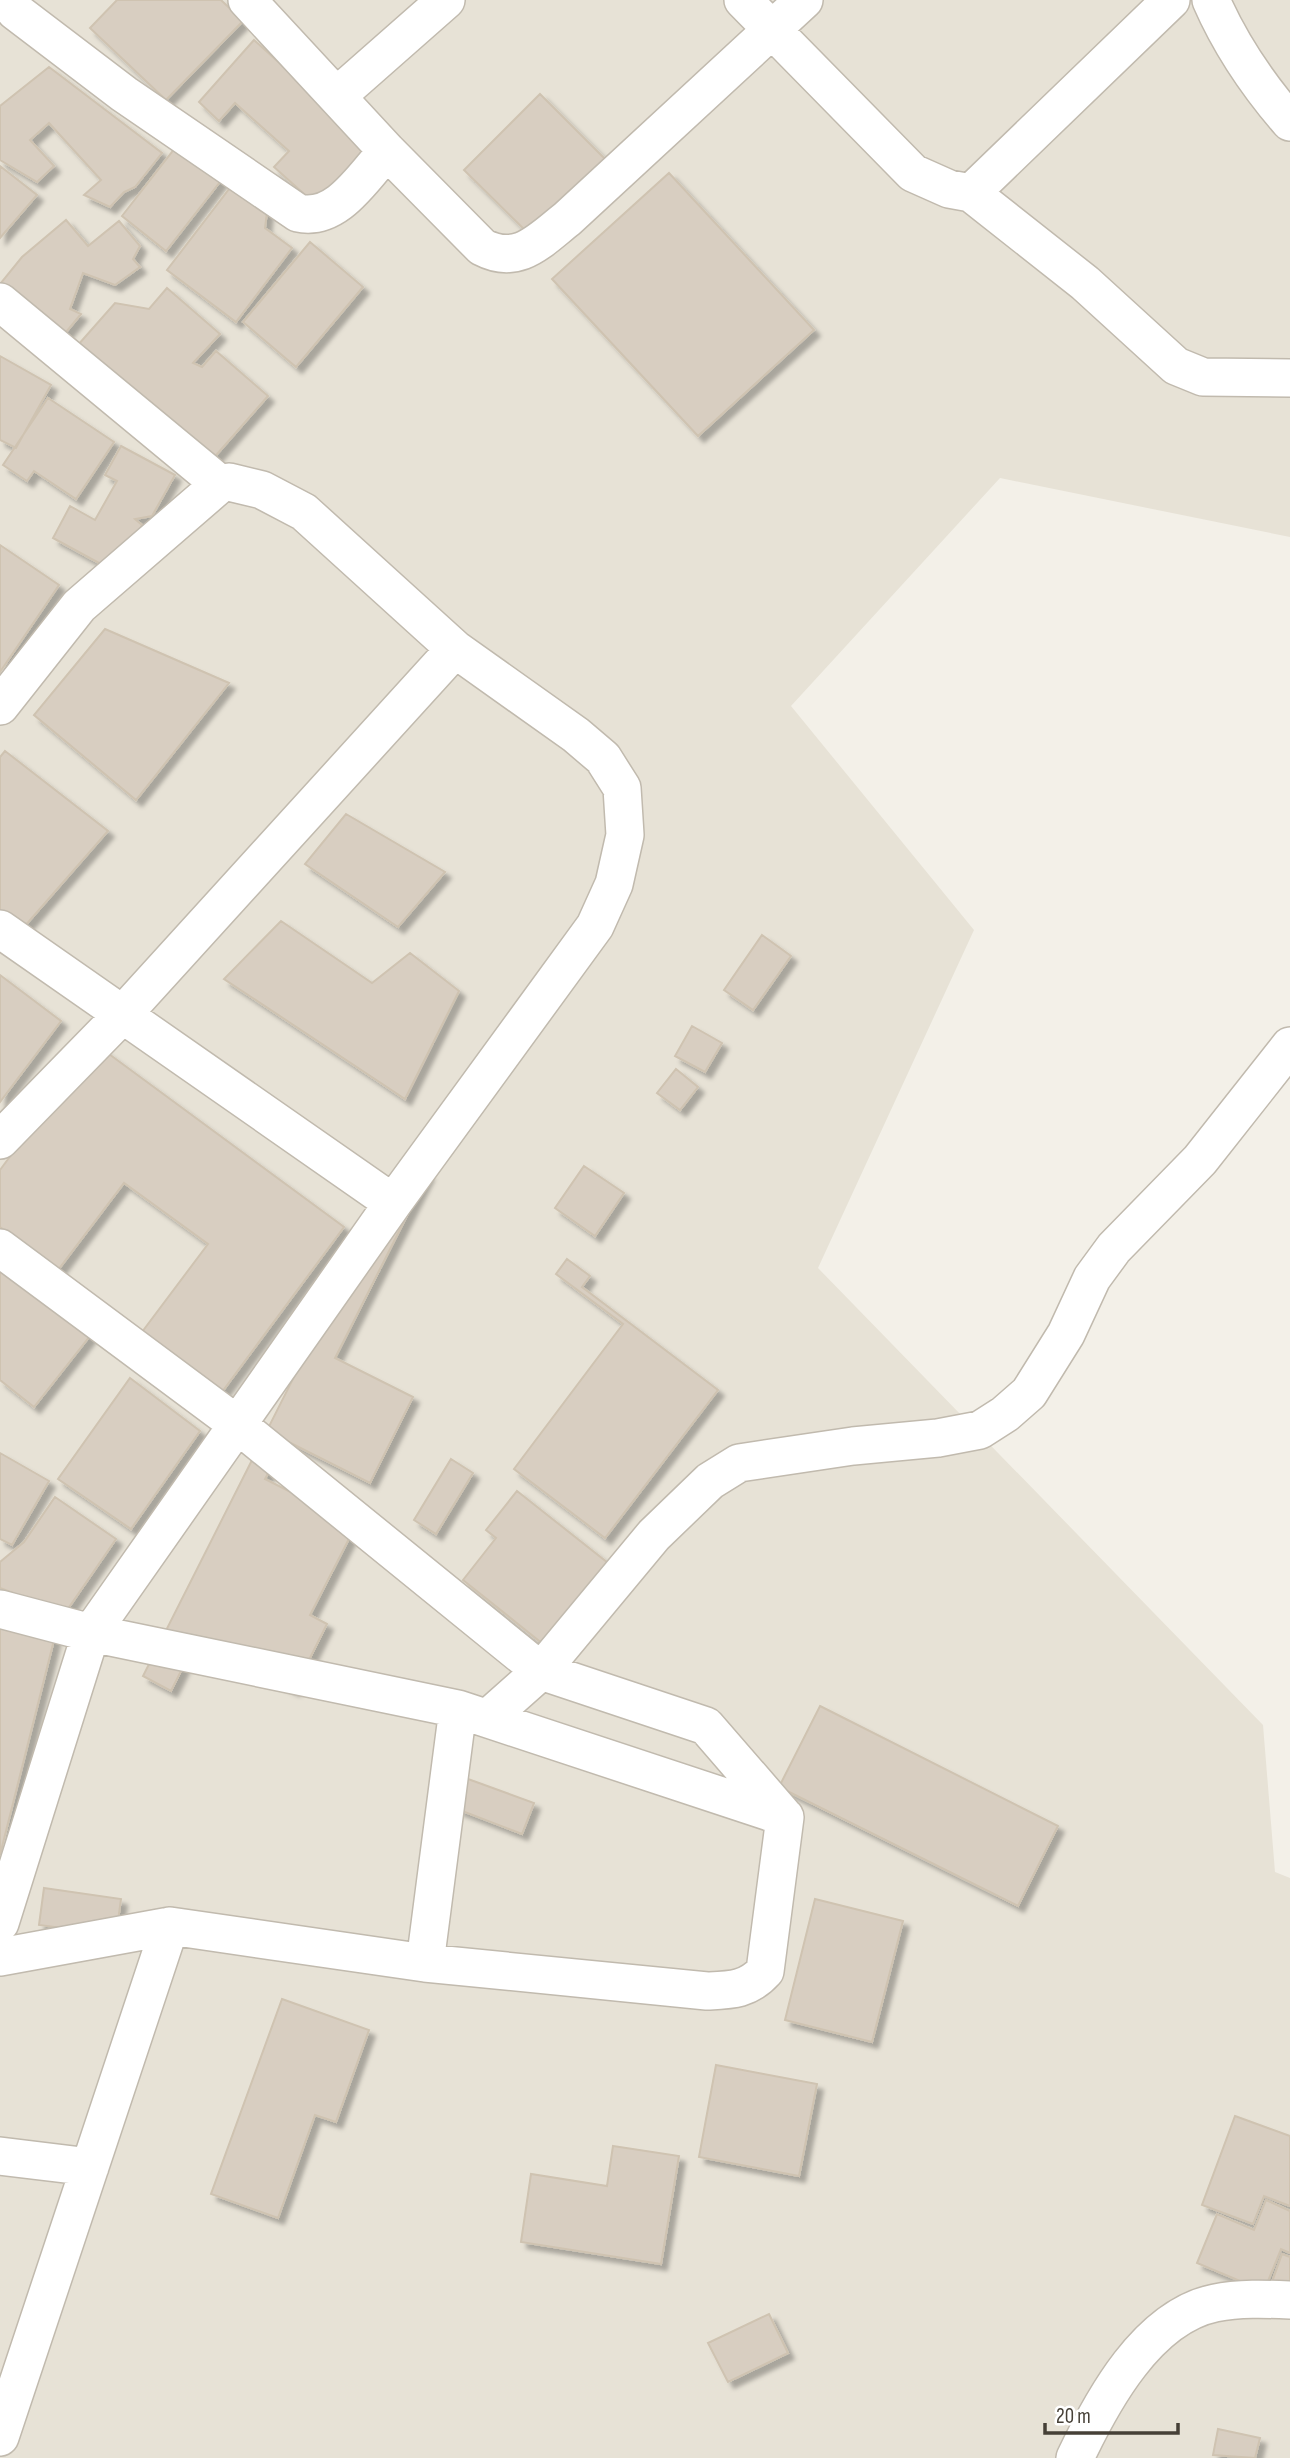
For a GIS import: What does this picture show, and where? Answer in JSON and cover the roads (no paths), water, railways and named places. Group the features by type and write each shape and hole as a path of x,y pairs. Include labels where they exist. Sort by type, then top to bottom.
{"street":[{"path":"247,0 387,151 482,247 495,254 510,256 538,241 568,219 804,0"},
{"path":"337,96 446,0"},
{"path":"743,0 771,32 913,173 949,189 971,193 1085,283 1175,366 1203,377 1290,379"},
{"path":"971,193 1171,0"},
{"path":"1211,0 1227,37 1254,79 1288,115"},
{"path":"14,12 124,94 298,213 312,216 330,211 387,151"},
{"path":"0,302 220,484"},
{"path":"0,706 79,606 220,484 229,482 262,490 304,513 455,649 576,735 603,758 622,788 625,835 614,884 595,926 393,1203 91,1633 0,1923"},
{"path":"0,1140 124,1013 455,649"},
{"path":"0,929 393,1203"},
{"path":"425,1963 473,1714 541,1671 654,1535 710,1481 739,1463 853,1446 938,1438 980,1430 1005,1415 1030,1394 1066,1334 1092,1278 1114,1248 1200,1160 1290,1046"},
{"path":"0,1248 238,1425 541,1671 706,1726 785,1817 765,1971 754,1984 734,1990 707,1991 425,1963 170,1926 0,1957"},
{"path":"0,1609 91,1633 473,1714 785,1817"},
{"path":"0,2437 170,1926"},
{"path":"0,2156 90,2167"},
{"path":"1075,2458 1097,2413 1135,2357 1158,2334 1185,2315 1214,2303 1290,2300"}]}
